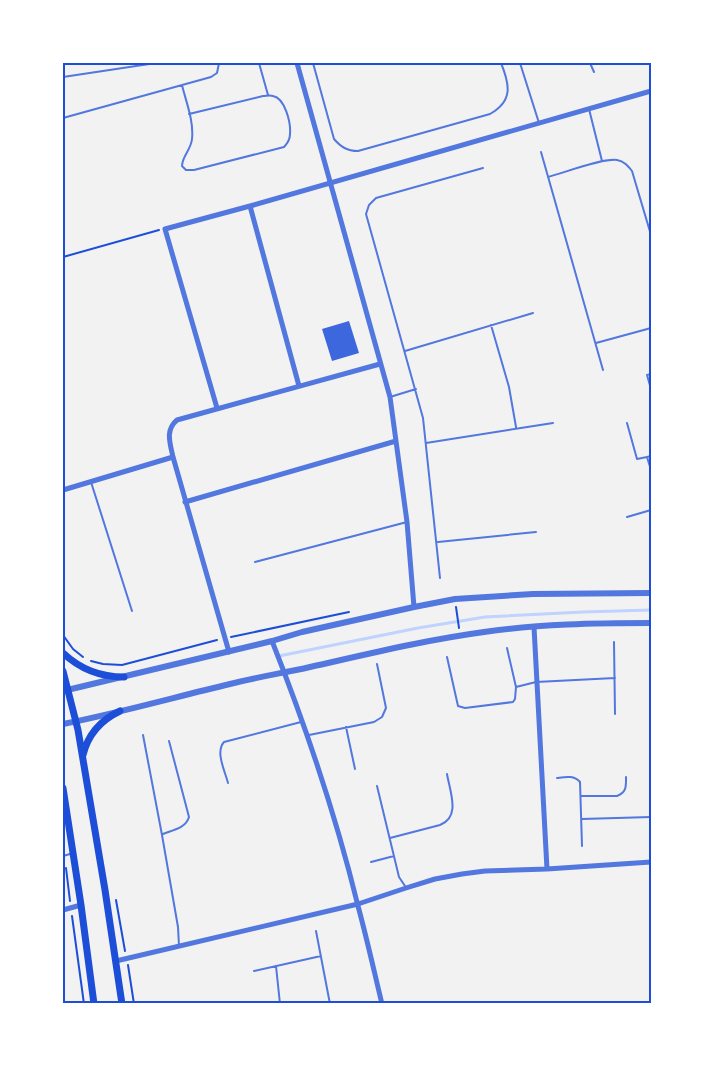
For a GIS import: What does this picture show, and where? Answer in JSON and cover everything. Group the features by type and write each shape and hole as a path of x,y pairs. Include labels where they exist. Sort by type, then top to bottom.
{"main road":[{"path":"63,653 80,666 94,672 124,677"},
{"path":"63,671 66,691 76,722 122,1004"},
{"path":"82,760 93,732 105,720 120,711"},
{"path":"63,788 94,1004"}],"street":[{"path":"297,63 390,397 407,522 414,607"},
{"path":"217,408 165,229 651,91"},
{"path":"250,206 299,386"},
{"path":"229,651 173,457 169,433 171,425 177,420 217,408 380,364"},
{"path":"185,502 396,441"},
{"path":"63,490 173,457"},
{"path":"66,691 302,632 455,599 513,595 651,593"},
{"path":"63,724 233,683 420,642 534,627 585,623 651,623"},
{"path":"534,627 547,869"},
{"path":"272,641 302,722 333,819 358,904 382,1004"},
{"path":"116,962 358,904 462,873 651,862"},
{"path":"63,910 81,905"}],"lane":[{"path":"63,77 156,63"},
{"path":"63,118 211,77 217,73 219,63"},
{"path":"259,63 269,96"},
{"path":"313,63 334,139 344,148 358,151 490,114 497,110 504,103 508,86 501,63"},
{"path":"519,63 539,123"},
{"path":"590,63 594,72"},
{"path":"182,85 189,114 192,122 190,149 182,160 182,166 186,170 194,170 284,147 288,143 290,134 285,106 274,96 189,114"},
{"path":"588,109 602,161"},
{"path":"541,152 603,370"},
{"path":"548,177 602,161 622,162 632,171 651,235"},
{"path":"440,578 423,418 366,219 367,209 376,198 483,168"},
{"path":"405,351 533,313"},
{"path":"491,325 509,387 516,428"},
{"path":"595,343 651,328"},
{"path":"651,374 647,375 651,389"},
{"path":"390,397 416,389"},
{"path":"426,443 553,423"},
{"path":"627,423 636,459 649,456 651,470"},
{"path":"91,482 132,611"},
{"path":"627,516 651,510"},
{"path":"255,562 407,522"},
{"path":"436,542 536,532"},
{"path":"614,642 615,714"},
{"path":"447,657 458,705 465,708 513,702 516,687 507,648"},
{"path":"306,735 379,720 386,708 377,664"},
{"path":"516,687 536,682 615,678"},
{"path":"228,783 220,753 224,742 302,722"},
{"path":"346,727 355,768"},
{"path":"143,735 178,927 179,946"},
{"path":"162,835 183,826 188,822 189,817 169,741"},
{"path":"390,838 440,825 450,819 453,809 447,774"},
{"path":"557,778 572,777 578,779 581,785 582,846"},
{"path":"581,796 622,794 625,791 626,777"},
{"path":"377,786 399,877 406,888"},
{"path":"582,819 651,817"},
{"path":"64,856 73,854"},
{"path":"371,862 394,856"},
{"path":"316,931 330,1004"},
{"path":"254,971 321,956"},
{"path":"276,966 280,1004"}],"path":[{"path":"63,257 165,229"},
{"path":"456,610 459,630"},
{"path":"63,635 73,649 84,657 112,665 225,638"},
{"path":"64,856 84,1004"}],"building":[{"path":"349,321 359,353 332,361 322,329"}],"waterway":[{"path":"279,656 485,617 651,610"}]}
